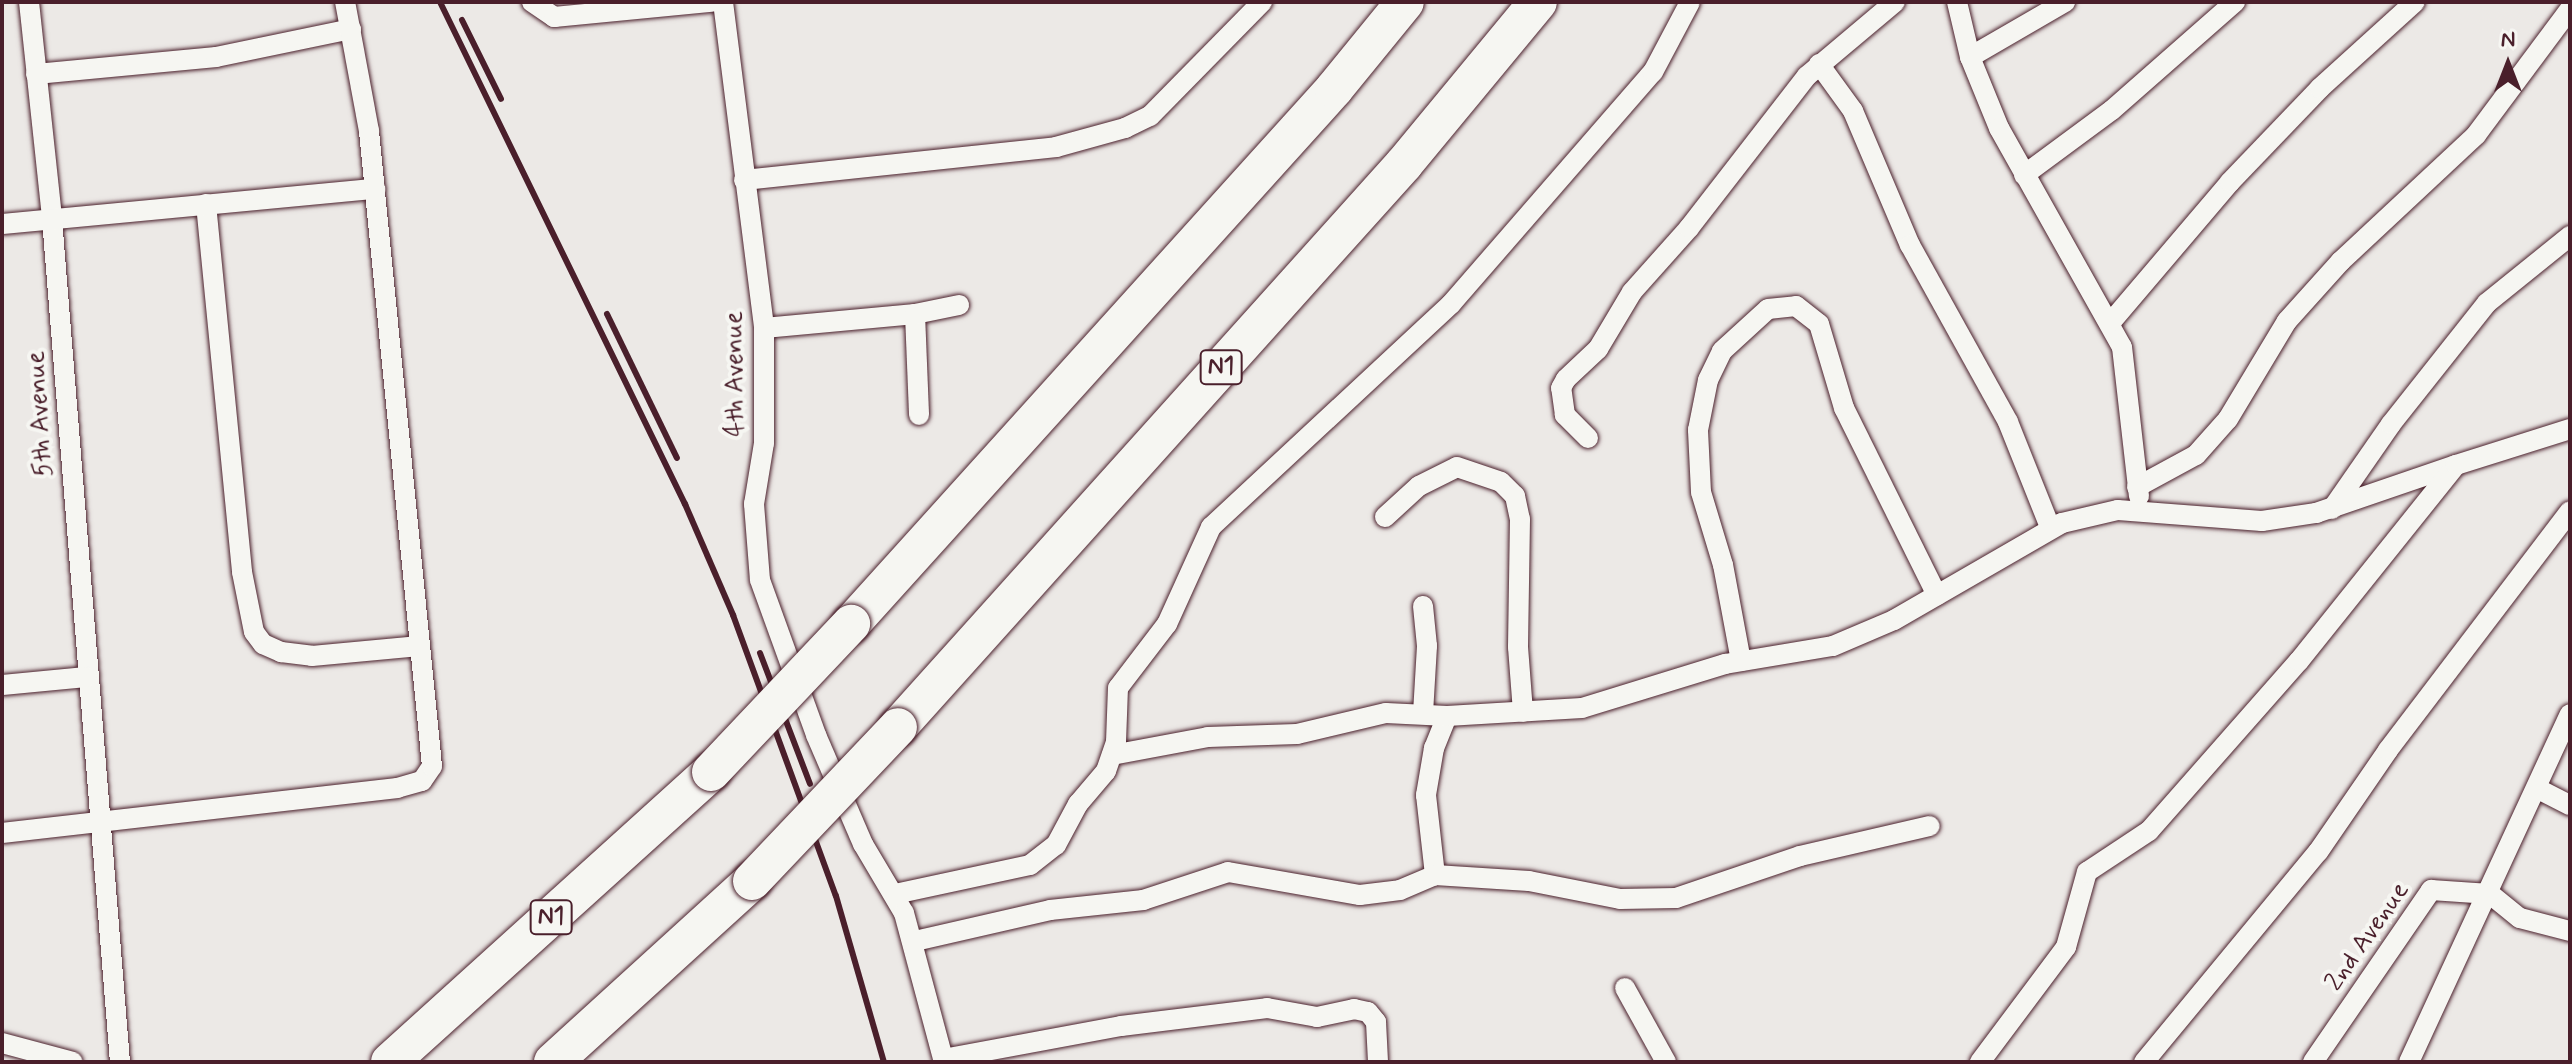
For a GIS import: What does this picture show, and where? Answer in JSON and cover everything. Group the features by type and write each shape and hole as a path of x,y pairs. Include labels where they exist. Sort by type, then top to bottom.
{"highway":[{"name":"N1","path":"390,1062 711,772 851,624 1334,89 1405,2"},
{"name":"N1","path":"553,1062 752,881 898,727 1404,164 1538,2"}],"street":[{"name":"5th Avenue","path":"29,2 52,219 120,1062"},
{"path":"2,833 422,781 433,754 375,189 345,2"},
{"path":"532,2 554,17 711,2"},
{"name":"4th Avenue","path":"723,2 764,328 764,443 754,504 760,580 816,735 863,844 895,894 915,941 944,1061"},
{"path":"744,180 1040,149 1125,128 1150,116 1262,2"},
{"path":"895,894 1042,859 1112,755 1118,688 1167,624 1191,561 1211,527 1337,405 1451,304 1653,72 1690,2"},
{"path":"1588,438 1565,415 1561,388 1566,379 1598,349 1632,292 1819,64 1895,2"},
{"path":"1957,2 1970,57 2024,175 2111,322 2127,375 2141,512"},
{"path":"1970,57 2065,2"},
{"path":"2024,175 2112,110 2235,2"},
{"path":"2111,322 2230,182 2320,88 2415,2"},
{"path":"2137,487 2196,455 2228,419 2287,321 2341,261 2476,135 2570,9"},
{"path":"36,74 216,57 351,29"},
{"path":"1819,64 1853,111 1910,245 1997,400 2050,527"},
{"path":"2,224 375,189"},
{"path":"206,204 242,572 254,632 263,644 281,652 312,656 420,646"},
{"path":"2332,509 2391,424 2487,303 2570,236"},
{"path":"764,328 915,314 959,305"},
{"path":"1741,661 1723,565 1701,492 1698,430 1708,380 1722,351 1768,309 1796,306 1819,324 1844,408 1937,595"},
{"path":"915,314 919,415"},
{"path":"1112,755 1208,737 1297,734 1386,713 1447,716 1582,708 1741,661 1833,646 1937,595 2050,527 2118,510 2262,521 2332,509 2570,429"},
{"path":"1980,1062 2066,947 2087,872 2149,831 2299,661 2456,465"},
{"path":"1385,517 1419,486 1457,467 1501,482 1515,496 1520,519 1518,647 1523,712"},
{"path":"2144,1062 2318,852 2388,750 2570,511"},
{"path":"1423,606 1427,646 1423,714"},
{"path":"2,685 87,677"},
{"path":"2409,1062 2490,894 2570,714"},
{"path":"1435,875 1426,795 1434,748 1447,716"},
{"path":"2538,789 2570,805"},
{"path":"915,941 1050,910 1143,900 1228,872 1360,895 1400,890 1435,875 1529,881 1620,899 1676,898 1800,856 1930,826"},
{"name":"2nd Avenue","path":"2313,1062 2431,890 2490,894"},
{"path":"2490,894 2520,918 2570,931"},
{"path":"1625,988 1666,1062"},
{"path":"944,1061 1121,1026 1267,1008 1317,1017 1354,1009 1368,1012 1376,1022 1378,1062"},
{"path":"2,1043 73,1062"}],"railway":[{"path":"440,2 685,504 733,615 836,896 884,1062"},
{"path":"462,20 501,99"},
{"path":"607,314 677,458"},
{"path":"760,653 810,784"}]}
